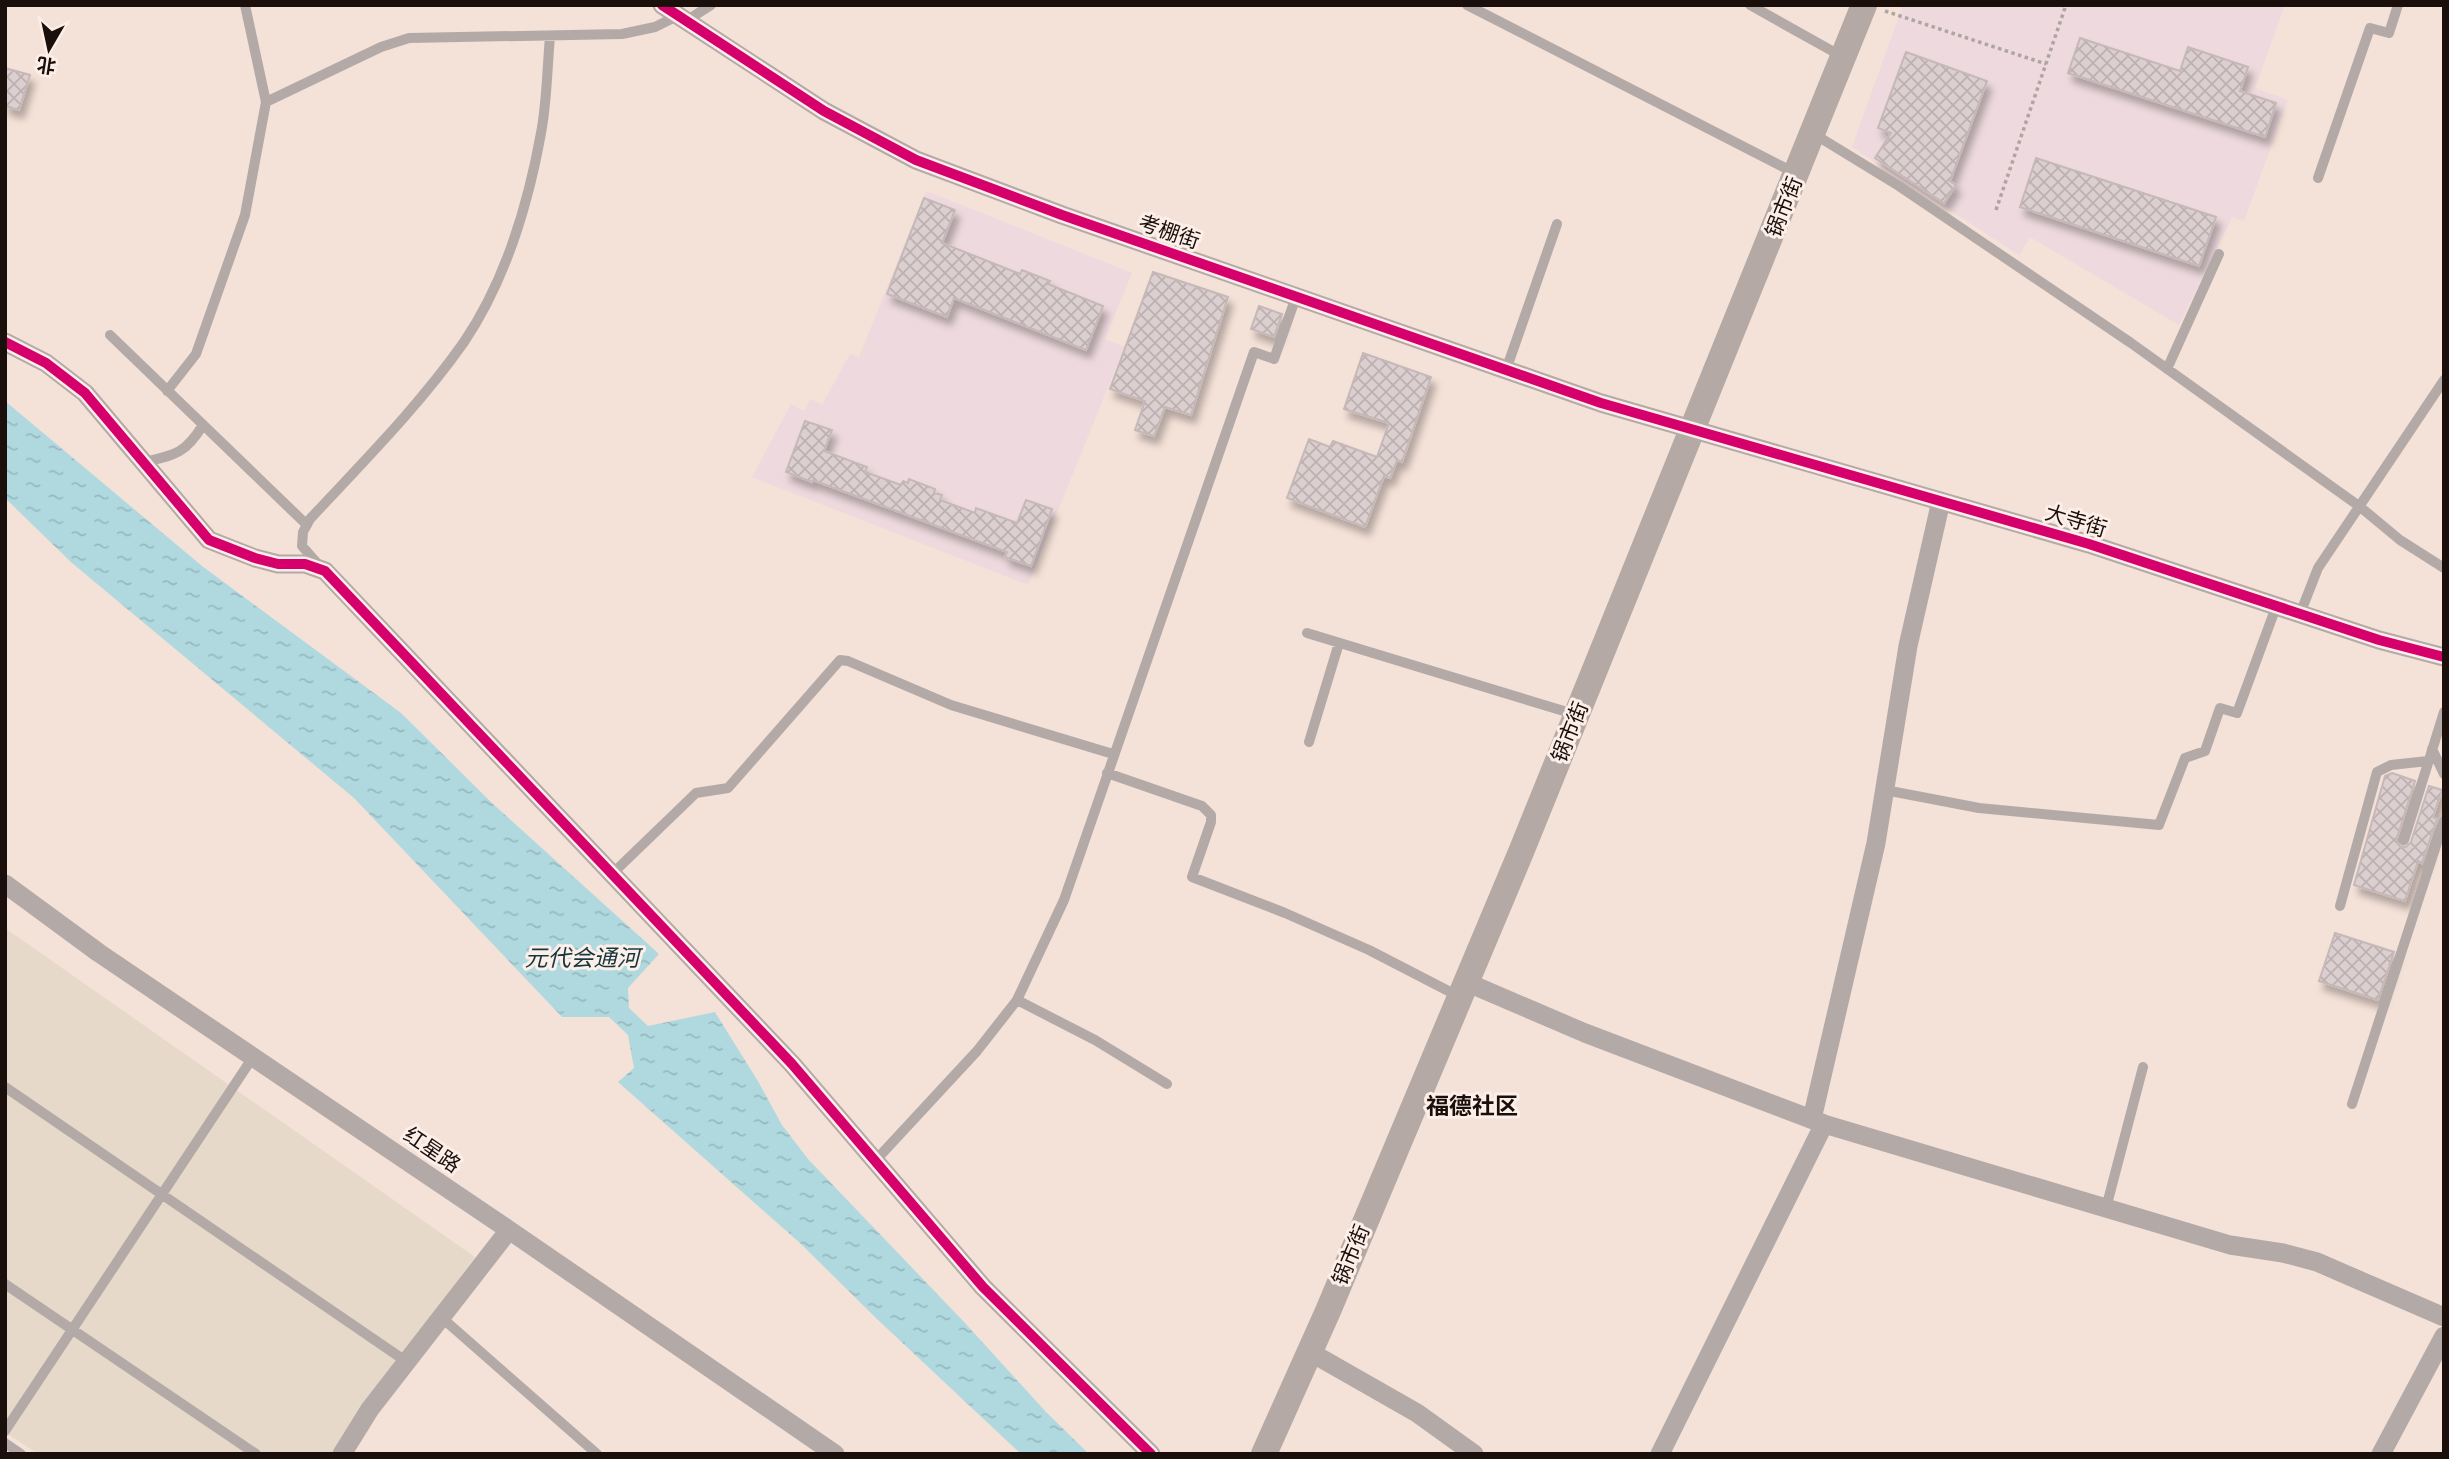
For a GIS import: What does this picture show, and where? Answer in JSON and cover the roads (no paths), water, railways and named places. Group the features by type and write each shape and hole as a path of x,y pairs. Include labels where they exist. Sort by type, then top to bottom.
{"street":[{"name":"锅市街","path":"1264,1454 1310,1352 1577,715 1843,57 1872,7"},
{"name":"考棚街","path":"676,14 824,111 916,160 1062,215 1601,403 1694,430"},
{"path":"5,342 46,363 85,393 209,540 255,558 278,564 304,564 325,571 792,1064 983,1287 1151,1454"},
{"name":"大寺街","path":"1694,430 2089,544 2379,640 2444,657"},
{"path":"1660,1454 1818,1122 1876,843 1908,646 1941,501"},
{"name":"红星路","path":"5,884 99,953 835,1454"},
{"path":"1463,990 1585,1033 1818,1122 2230,1245 2283,1253 2317,1262 2444,1317"},
{"path":"342,1454 370,1409 509,1230"},
{"path":"2381,1454 2444,1336"},
{"path":"1310,1352 1417,1413 1474,1454"}],"lane":[{"path":"167,391 196,354 245,215 266,102 245,5"},
{"path":"266,102 381,47 409,38 622,34 655,27 676,14 711,5"},
{"path":"1466,5 1797,173"},
{"path":"1751,5 1843,57"},
{"path":"2318,178 2370,28 2389,33 2398,5"},
{"path":"325,571 302,546 301,539 306,525 405,417 464,341 506,261 526,202 542,131 550,37"},
{"path":"1813,133 1899,186 2167,369 2359,506 2400,540 2444,569"},
{"path":"1506,370 1557,224"},
{"path":"2167,369 2219,254"},
{"path":"875,1161 977,1051 1017,1000 1064,900 1254,352 1274,359 1296,297"},
{"path":"110,335 306,525"},
{"path":"2300,614 2318,568 2444,380"},
{"path":"144,462 178,454 194,440 203,425"},
{"path":"1885,790 1979,808 2159,825 2185,758 2205,751 2220,708 2237,713 2276,607"},
{"path":"1307,633 1577,715"},
{"path":"1309,742 1339,643"},
{"path":"612,874 695,793 728,789 840,660 951,705 1113,754"},
{"path":"2404,840 2444,712"},
{"path":"2432,749 2444,774"},
{"path":"2340,906 2377,772 2390,765 2428,761"},
{"path":"1107,773 1202,806 1211,815 1192,877 1297,918 1463,990"},
{"path":"2352,1104 2444,821"},
{"path":"1017,1000 1095,1040 1167,1084"},
{"path":"5,1431 253,1057"},
{"path":"2106,1208 2143,1067"},
{"path":"5,1087 407,1362"},
{"path":"5,1284 256,1454"},
{"path":"441,1317 597,1454"},
{"path":"5,1443 21,1454"}],"water":[{"name":"元代会通河","path":"5,401 202,566 401,713 493,804 659,954 628,988 629,1008 648,1026 715,1012 782,1125 808,1159 1046,1412 1089,1454 1021,1454 800,1243 618,1082 634,1068 628,1035 609,1017 562,1017 354,798 72,563 5,498"}],"district":[{"name":"福德社区","path":"1472,1106"}]}
